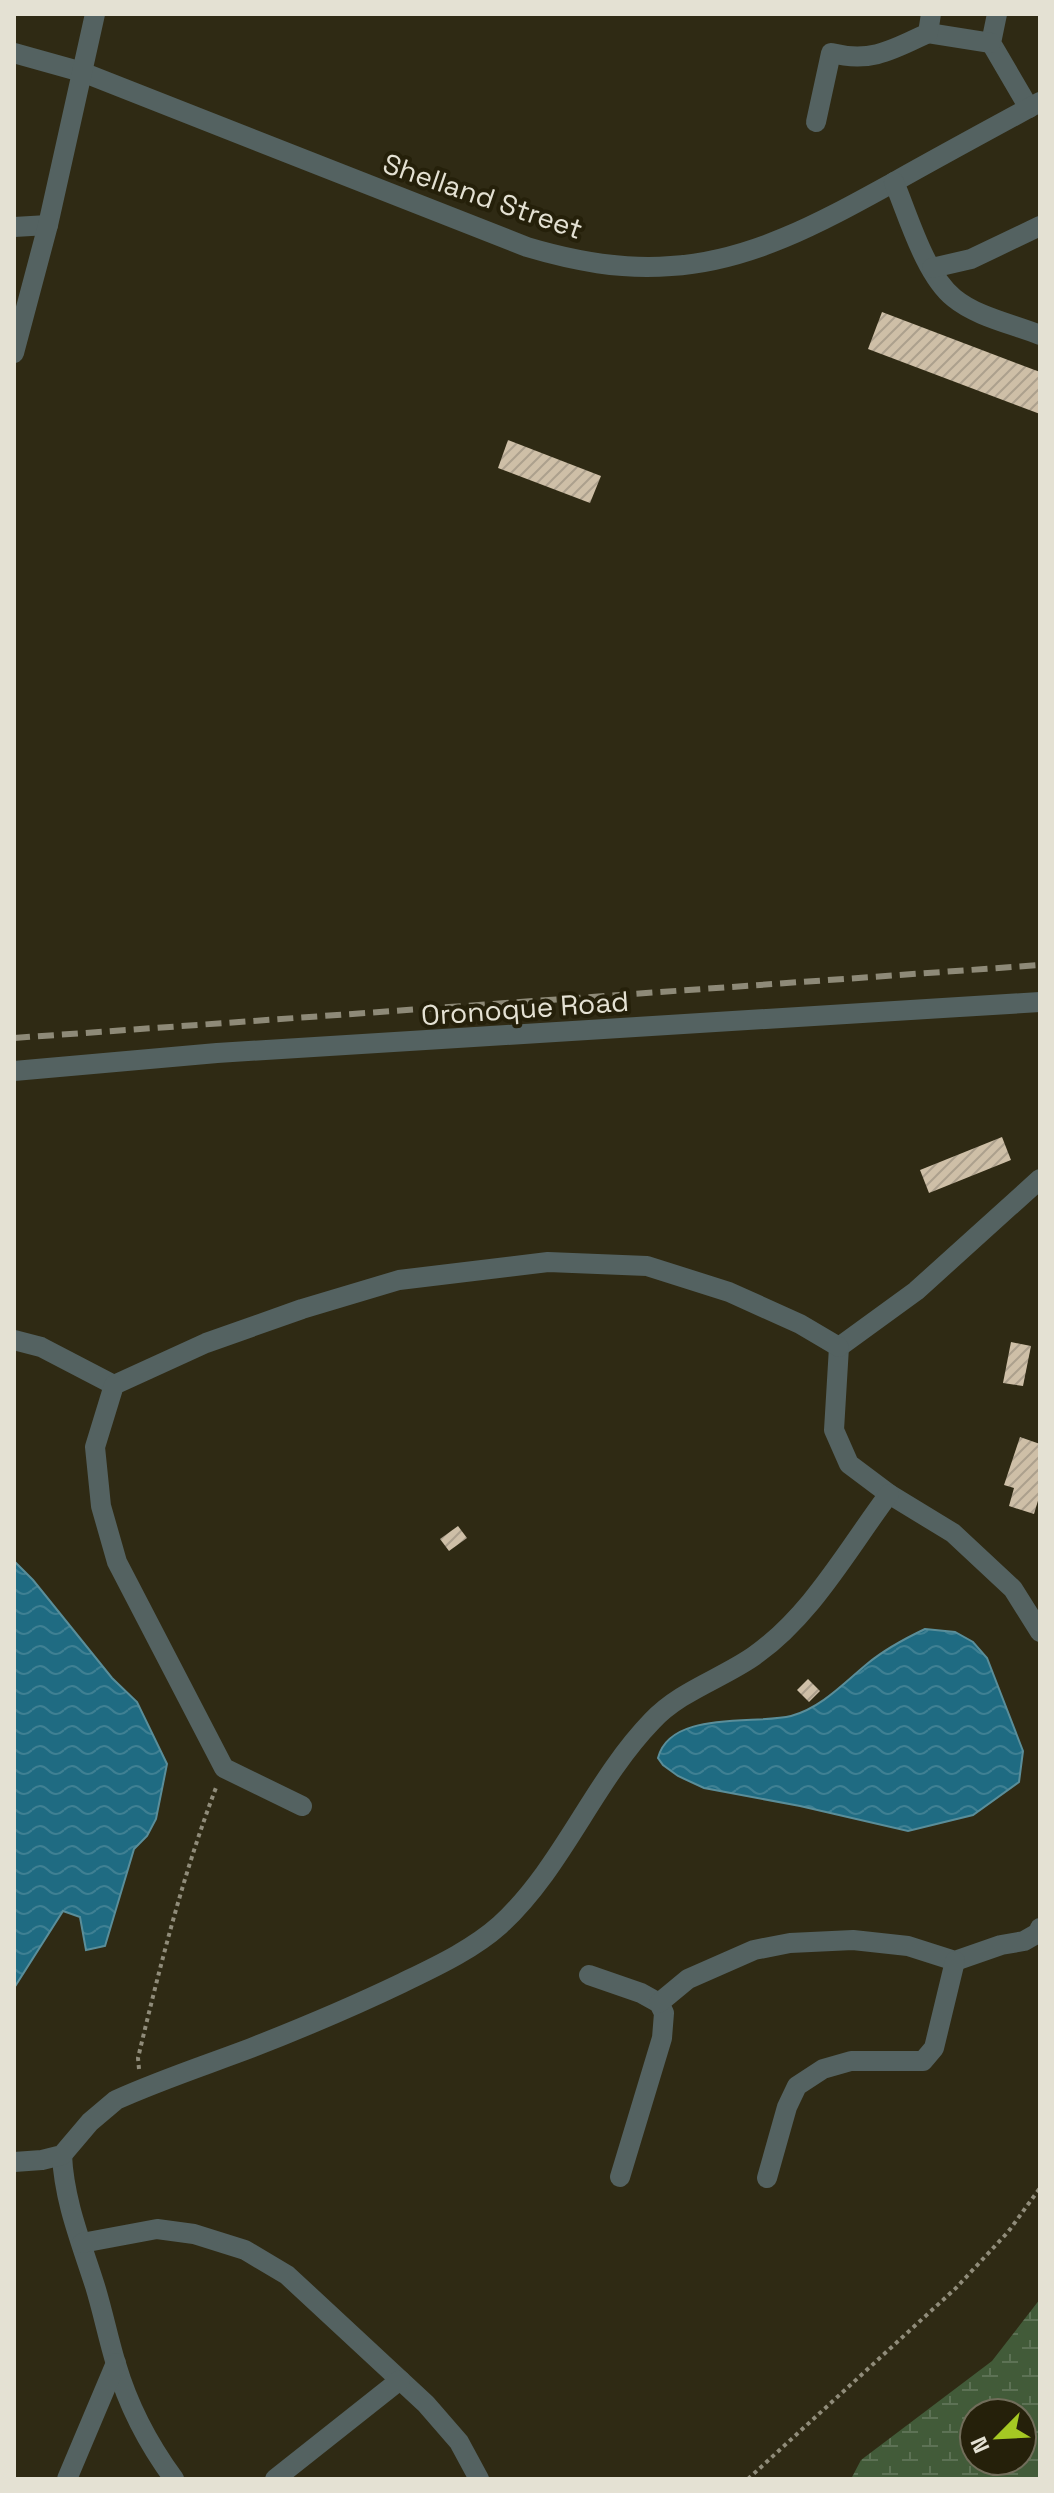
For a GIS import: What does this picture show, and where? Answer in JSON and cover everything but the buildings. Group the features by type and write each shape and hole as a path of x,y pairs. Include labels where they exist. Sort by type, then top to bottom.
{"street":[{"path":"14,353 48,225 95,14"},
{"path":"991,43 997,14"},
{"path":"816,122 831,53 850,57 878,56 929,24 991,43 1034,105"},
{"name":"Shelland Street","path":"14,53 82,72 527,247 568,259 619,266 671,266 755,249 812,227 1034,105"},
{"path":"894,182 932,268 947,292 961,304 1040,335"},
{"path":"14,227 48,225"},
{"path":"932,268 971,259 1040,226"},
{"name":"Oronoque Road","path":"14,1071 217,1053 1040,1002"},
{"path":"839,1347 916,1291 1040,1179"},
{"path":"302,1806 224,1768 117,1562 101,1506 95,1447 114,1385 206,1343 302,1309 399,1280 548,1262 647,1266 729,1292 800,1324 839,1347"},
{"path":"14,1340 41,1347 114,1385"},
{"path":"839,1347 834,1430 849,1464 889,1494 953,1533 1013,1589 1040,1632"},
{"path":"14,2162 62,2155 90,2122 116,2100 301,2028 377,1995 470,1948 501,1924 545,1874 620,1758 653,1719 677,1699 753,1657 789,1626 819,1593 889,1494"},
{"path":"659,2003 688,1979 754,1950 790,1943 867,1941 908,1946 955,1961 1001,1945 1024,1941 1038,1933 1040,1928"},
{"path":"767,2178 787,2107 797,2086 823,2069 851,2061 923,2061 934,2048 955,1961"},
{"path":"589,1975 641,1993 659,2003 664,2013 662,2038 620,2177"},
{"path":"62,2155 63,2182 125,2390 156,2455 174,2479"},
{"path":"82,2243 157,2229 194,2234 245,2250 287,2275 426,2404 459,2442 479,2479"},
{"path":"67,2479 116,2363"},
{"path":"275,2479 400,2380"}],"path":[{"path":"140,2089 138,2058 164,1949 202,1824 224,1768"},
{"path":"748,2479 956,2288 1008,2232 1040,2188"}],"green space":[{"path":"1040,2299 1040,2479 851,2479 861,2460 992,2361"}],"water":[{"path":"14,1561 112,1678 137,1702 167,1764 156,1819 147,1836 134,1849 105,1946 86,1950 80,1917 63,1911 14,1988"},
{"path":"925,1629 955,1632 973,1642 987,1658 1023,1751 1019,1782 973,1815 908,1831 704,1788 678,1776 658,1758 666,1743 679,1732 696,1726 791,1716 802,1712 832,1694 881,1654"}],"railway":[{"path":"14,1038 1040,965"}]}
